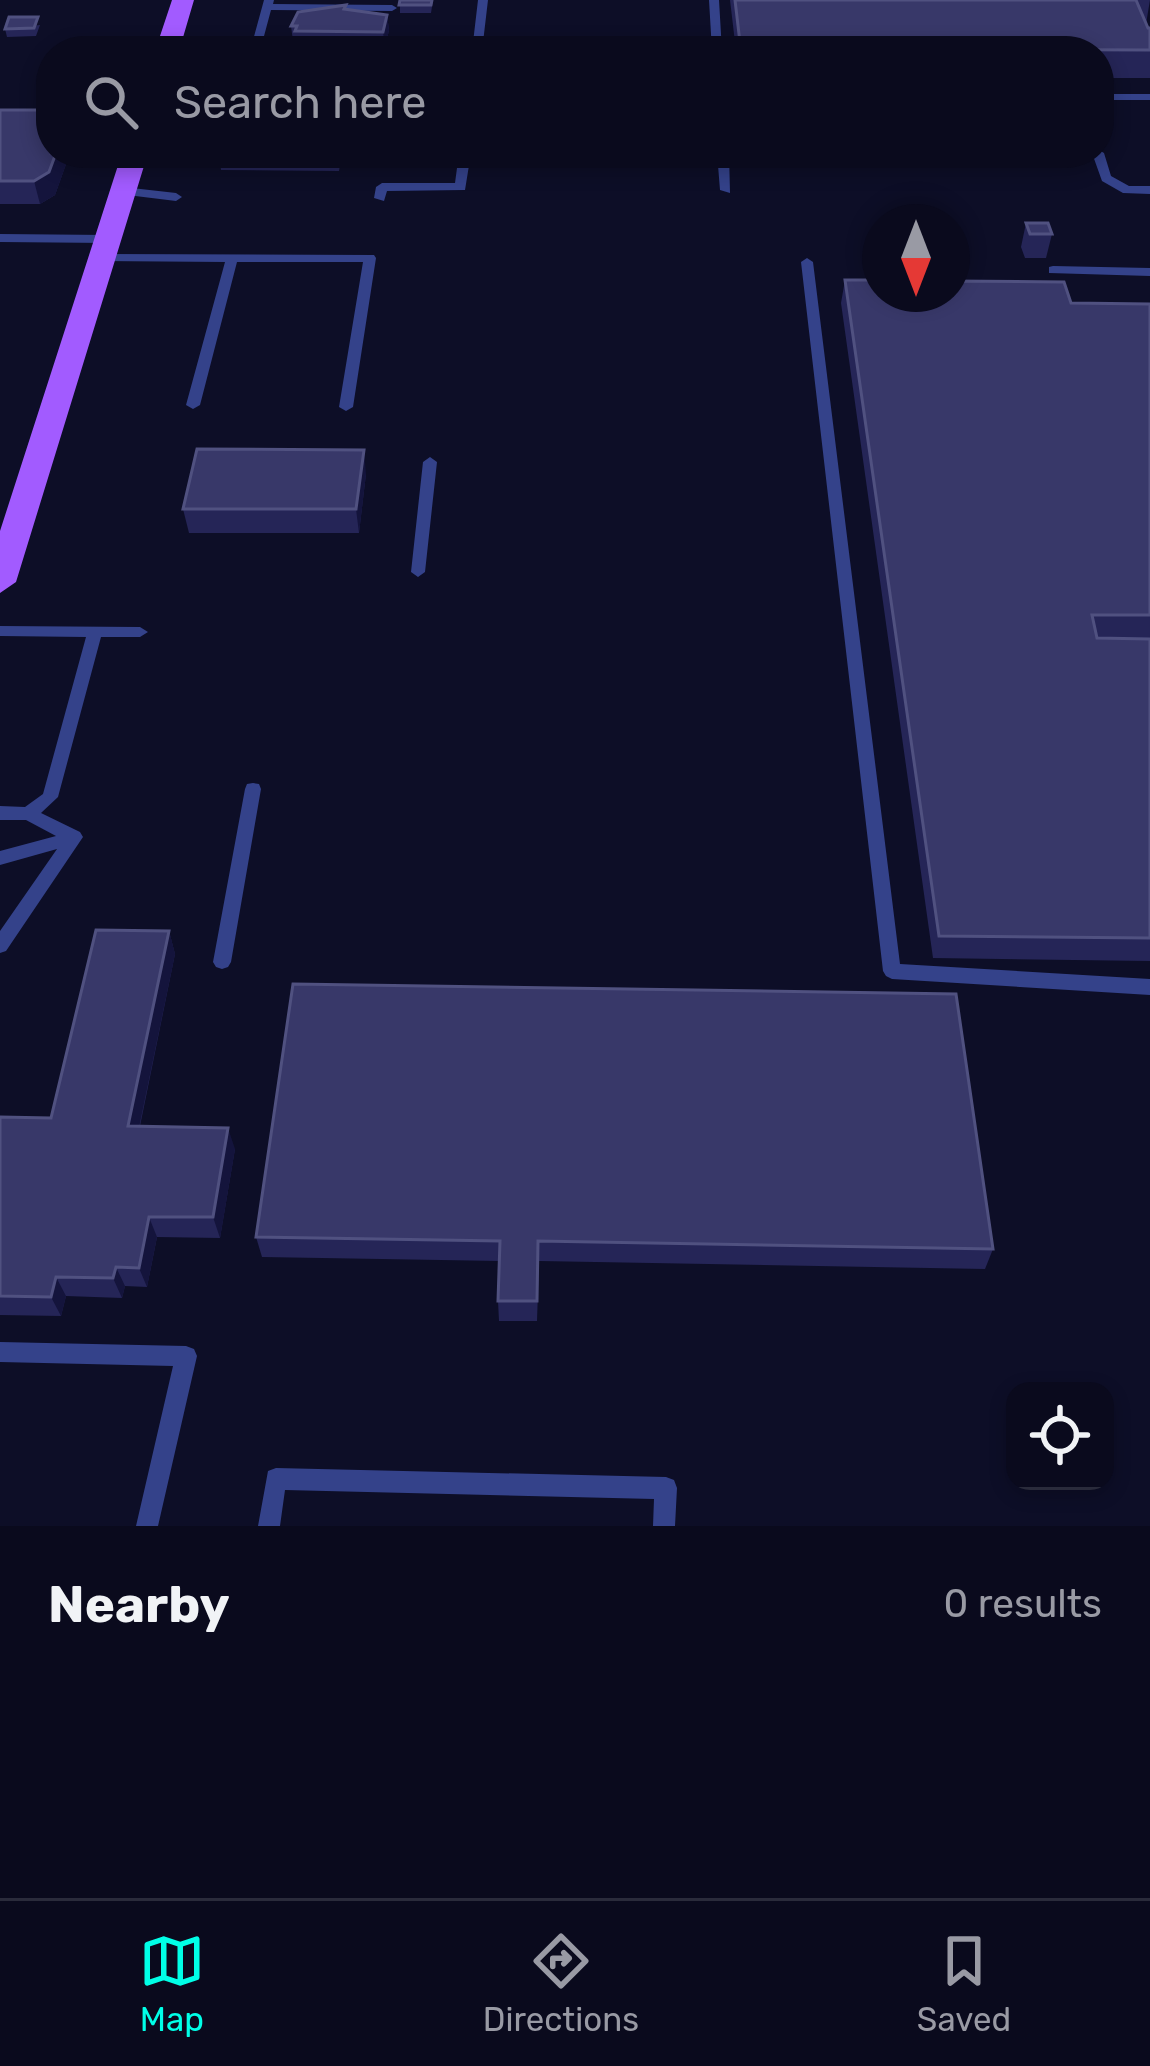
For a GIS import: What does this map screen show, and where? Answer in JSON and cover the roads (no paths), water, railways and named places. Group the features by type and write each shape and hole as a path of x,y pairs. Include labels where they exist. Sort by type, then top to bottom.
{"main road":[{"path":"172,36 183,0"},
{"path":"0,582 130,168"}],"lane":[{"path":"479,36 483,0"},
{"path":"714,0 716,36"},
{"path":"259,36 268,4 392,8"},
{"path":"1114,97 1150,97"},
{"path":"380,198 382,187 461,187 463,168"},
{"path":"724,168 726,190"},
{"path":"1103,168 1106,178 1127,190 1150,190"},
{"path":"123,191 176,197"},
{"path":"0,255 3,238 232,258 370,258 346,406"},
{"path":"193,405 232,258"},
{"path":"807,262 892,971 1150,987"},
{"path":"1053,270 1150,272"},
{"path":"418,572 430,461"},
{"path":"0,631 140,632"},
{"path":"28,814 50,797 95,632"},
{"path":"222,962 253,789"},
{"path":"0,813 28,814 74,837"},
{"path":"0,858 74,837"},
{"path":"0,946 74,837"},
{"path":"0,1352 186,1356 147,1526"},
{"path":"269,1526 276,1479 666,1488 664,1526"}]}
